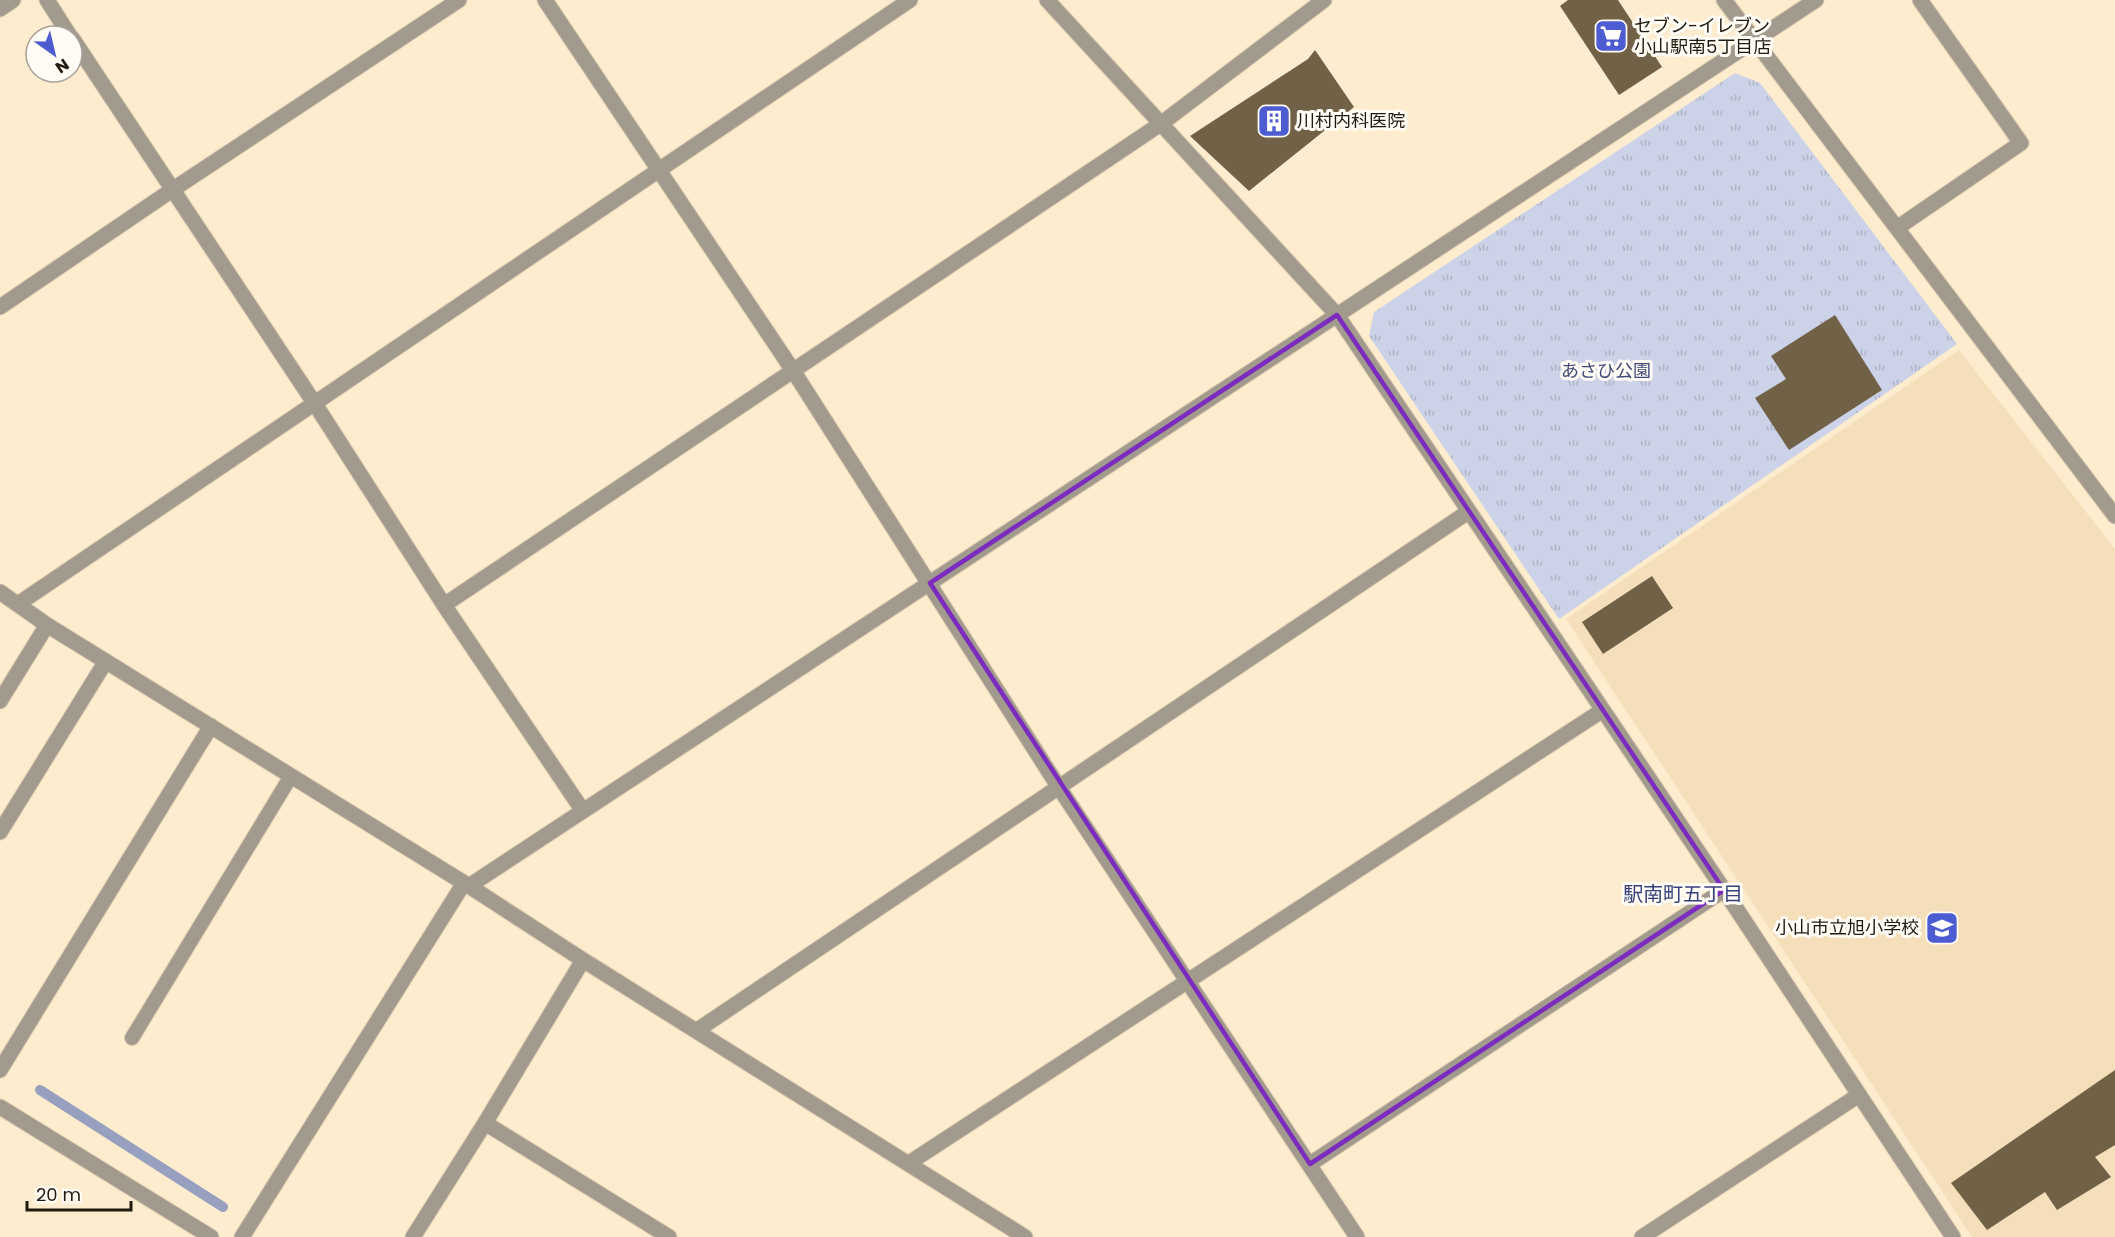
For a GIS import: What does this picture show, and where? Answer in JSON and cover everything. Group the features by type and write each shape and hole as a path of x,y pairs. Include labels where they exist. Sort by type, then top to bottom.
{"street":[{"path":"0,9 13,0"},
{"path":"47,0 63,24"},
{"path":"0,307 459,0"},
{"path":"545,0 794,372 1058,786 1357,1237"},
{"path":"18,604 910,0"},
{"path":"1047,0 1337,315 1724,890 1953,1237"},
{"path":"444,605 1162,123 1324,0"},
{"path":"1724,0 2115,516"},
{"path":"242,1237 467,884 583,811 1816,0"},
{"path":"1898,228 2021,142 1920,0"},
{"path":"84,57 315,404 444,605 583,811"},
{"path":"696,1031 1468,512"},
{"path":"0,592 47,625 467,884 583,960 1025,1237"},
{"path":"0,701 47,625"},
{"path":"0,832 106,661"},
{"path":"909,1163 1603,710"},
{"path":"0,1070 210,726"},
{"path":"1310,1164 1724,890"},
{"path":"413,1237 485,1124 583,960"},
{"path":"1642,1237 1859,1095"},
{"path":"0,1107 211,1237"},
{"path":"485,1124 669,1237"}],"lane":[{"path":"132,1038 291,776"}],"highlighted area":[{"path":"1337,315 1724,890 1310,1164 930,583"}],"shaded area":[{"name":"小山市立旭小学校","path":"1959,350 2115,549 2115,1237 1972,1237 1566,619"}],"green space":[{"name":"あさひ公園","path":"1735,73 1760,83 1957,344 1559,619 1369,336 1374,312"}],"building":[{"name":"セブン-イレブン 小山駅南5丁目店","path":"1568,0 1618,0 1662,67 1619,95 1560,6"},
{"name":"川村内科医院","path":"1315,50 1354,107 1249,191 1190,136 1308,59"},
{"path":"1835,315 1882,390 1789,450 1755,398 1786,379 1771,356"},
{"path":"1652,576 1673,608 1603,654 1582,622"},
{"path":"2115,1070 2115,1145 2095,1157 2111,1177 2057,1210 2045,1192 1987,1230 1951,1183"}],"waterway":[{"path":"40,1090 223,1207"}],"place":[{"name":"セブン-イレブン 小山駅南5丁目店","path":"1611,36"},
{"name":"川村内科医院","path":"1274,121"},
{"name":"小山市立旭小学校","path":"1942,928"}],"district":[{"name":"駅南町五丁目","path":"1683,894"}]}
